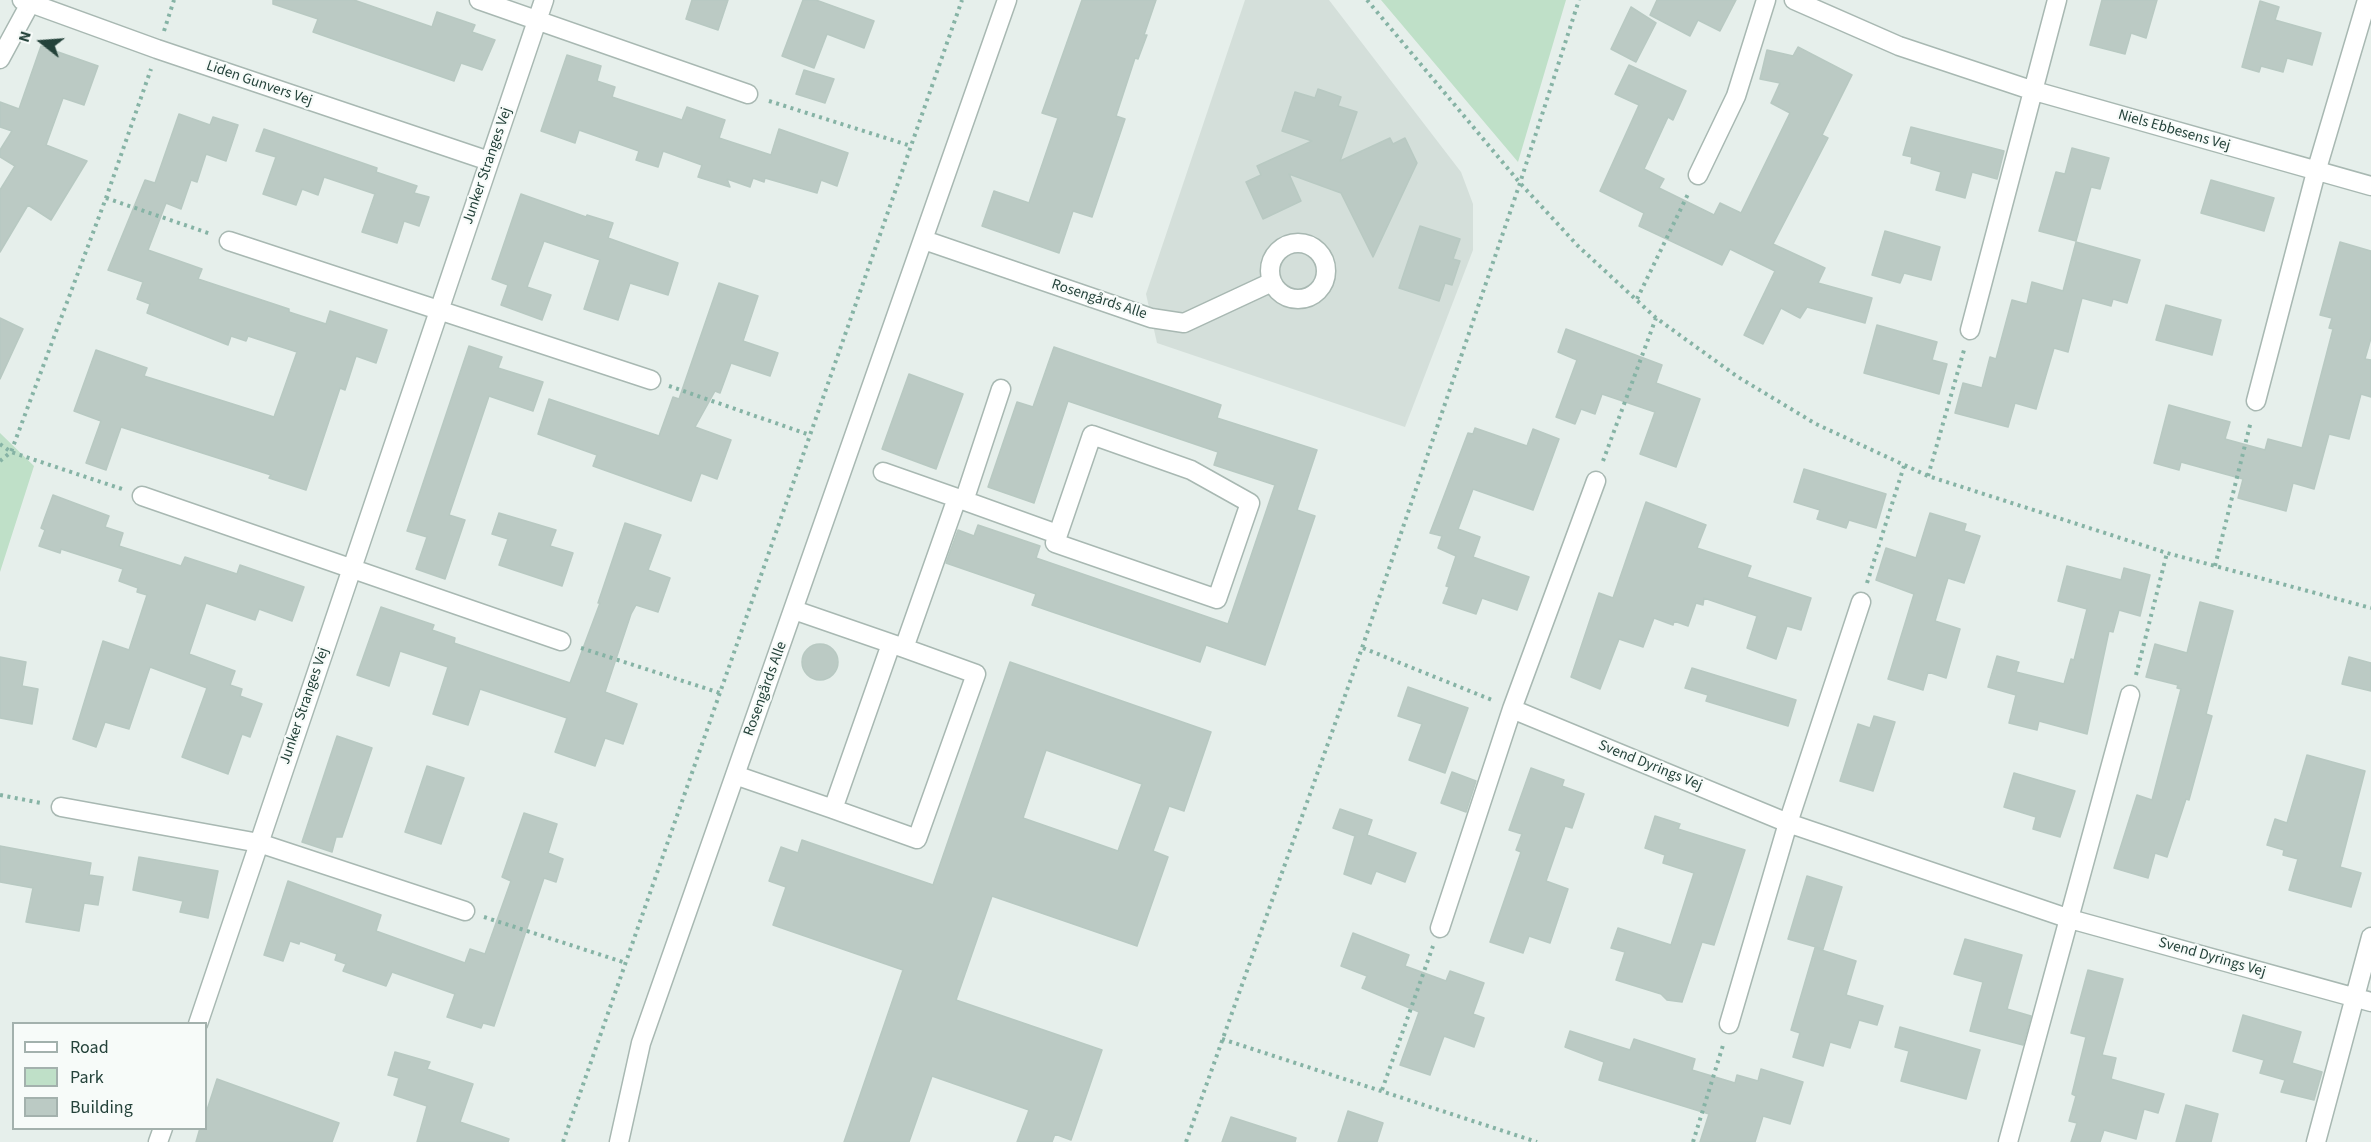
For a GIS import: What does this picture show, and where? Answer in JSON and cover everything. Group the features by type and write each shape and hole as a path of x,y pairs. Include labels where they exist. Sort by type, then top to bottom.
{"street":[{"path":"479,0 748,94"},
{"name":"Junker Stranges Vej","path":"198,1022 544,0"},
{"name":"Rosengårds Alle","path":"619,1142 641,1043 1007,0"},
{"path":"1698,175 1736,96 1766,0"},
{"name":"Niels Ebbesens Vej","path":"1794,0 1899,46 2031,90 2371,186"},
{"path":"1970,330 2031,90 2057,0"},
{"path":"2256,401 2316,172 2367,0"},
{"name":"Liden Gunvers Vej","path":"0,59 28,2 158,49 489,161"},
{"path":"229,240 439,312 651,380"},
{"name":"Rosengårds Alle","path":"924,240 1151,318 1184,323 1272,282"},
{"path":"833,809 898,646 961,500 1001,389"},
{"path":"1092,435 1191,470 1250,503 1217,599 1055,543 1057,534 1092,435"},
{"path":"883,472 1057,534"},
{"path":"1440,928 1512,709 1596,481"},
{"path":"142,496 561,641"},
{"path":"1729,1024 1788,822 1860,602"},
{"path":"735,775 917,839 976,674 794,610"},
{"path":"2008,1142 2130,695"},
{"name":"Svend Dyrings Vej","path":"1512,709 1788,822 2070,919 2363,1000"},
{"path":"61,807 259,843 465,911"},
{"path":"2316,1142 2363,1000 2371,937"}],"path":[{"path":"0,461 11,452 106,198 174,0"},
{"path":"563,1142 962,0"},
{"path":"1367,0 1520,183 1578,246 1656,318 1748,383 1816,424 1928,476 2167,554 2371,608"},
{"path":"1186,1142 1362,648 1520,183 1579,0"},
{"path":"748,94 911,146"},
{"path":"1637,299 1698,175"},
{"path":"106,198 229,240"},
{"path":"1596,481 1656,318"},
{"path":"1928,476 1970,330"},
{"path":"651,380 810,435"},
{"path":"2215,566 2256,401"},
{"path":"0,444 11,452 142,496"},
{"path":"1860,602 1904,466"},
{"path":"2130,695 2167,554"},
{"path":"561,641 720,693"},
{"path":"1362,648 1512,709"},
{"path":"0,795 61,807"},
{"path":"465,911 626,963"},
{"path":"1382,1090 1440,928"},
{"path":"1693,1142 1729,1024"},
{"path":"1222,1039 1537,1142"}],"shaded area":[{"path":"1245,0 1329,0 1461,172 1473,204 1473,250 1405,427 1157,343 1146,294"}],"green space":[{"path":"1381,0 1566,0 1518,162"},
{"path":"0,433 34,466 0,572"}],"building":[{"path":"273,0 354,0 432,27 437,12 475,25 472,32 495,40 482,70 461,63 454,81 313,32 318,19 273,4"},
{"path":"692,0 728,0 718,30 686,19"},
{"path":"803,0 816,0 874,21 864,48 827,34 814,68 782,56"},
{"path":"1082,0 1156,0 1144,35 1147,35 1138,59 1135,58 1116,116 1125,119 1092,217 1073,211 1059,253 982,226 994,191 1029,203 1058,118 1042,113"},
{"path":"1657,0 1736,0 1720,31 1698,20 1690,36 1650,15"},
{"path":"2102,0 2157,0 2146,38 2131,33 2125,54 2090,45"},
{"path":"2260,1 2279,7 2275,20 2321,33 2312,65 2287,58 2283,72 2261,66 2259,72 2242,67"},
{"path":"1631,7 1656,23 1636,62 1611,49"},
{"path":"41,46 98,66 84,105 63,98 46,145 87,161 51,220 28,205 0,252 0,190 15,166 0,157 0,150 12,131 0,127 0,102 19,109"},
{"path":"1798,47 1852,75 1822,135 1828,138 1773,244 1825,268 1818,283 1872,298 1865,323 1807,307 1800,318 1781,308 1763,344 1744,335 1775,271 1730,249 1722,265 1639,226 1644,213 1600,191 1639,105 1615,94 1629,65 1686,91 1673,120 1668,117 1644,169 1664,179 1659,188 1714,215 1720,203 1741,213 1790,113 1771,103 1780,83 1760,79 1767,50 1793,56"},
{"path":"567,55 601,66 597,81 615,87 612,97 682,120 687,107 725,120 719,138 771,155 779,129 848,153 837,186 821,180 817,193 765,178 764,182 753,178 750,187 727,179 730,187 698,177 702,165 663,151 658,167 636,160 639,151 579,130 575,143 541,131"},
{"path":"804,70 834,79 825,103 796,94"},
{"path":"1318,89 1341,97 1338,106 1357,112 1340,161 1390,138 1393,144 1405,138 1417,163 1373,257 1341,193 1289,174 1301,201 1263,219 1246,182 1261,175 1257,166 1312,141 1282,131 1295,92 1315,98"},
{"path":"179,114 210,125 213,117 238,125 226,161 206,154 197,182 191,180 181,209 166,203 148,250 202,269 198,279 289,309 289,312 326,324 330,311 387,330 376,363 356,356 345,390 340,388 306,490 269,478 271,475 121,427 106,470 86,463 101,421 74,411 96,350 147,368 144,376 274,417 297,352 248,336 246,341 231,336 228,345 147,313 150,304 137,299 143,282 108,270 145,180 155,183"},
{"path":"1911,127 2004,151 1997,179 1972,172 1965,198 1936,190 1941,172 1911,163 1912,157 1903,155"},
{"path":"264,129 377,168 376,172 417,186 414,193 429,197 419,226 404,221 397,243 362,232 375,194 324,177 318,195 302,189 296,205 263,194 276,157 256,151"},
{"path":"2072,148 2109,158 2100,189 2091,187 2076,241 2039,231 2056,172 2065,174"},
{"path":"2211,180 2274,198 2264,231 2201,213"},
{"path":"521,194 586,217 587,215 613,223 608,238 678,263 668,295 630,283 618,320 584,309 600,260 544,241 527,287 551,295 542,320 501,305 508,285 492,279"},
{"path":"1420,226 1460,239 1453,259 1460,261 1452,285 1445,283 1439,301 1399,288"},
{"path":"1885,231 1940,247 1931,280 1904,273 1900,283 1872,275"},
{"path":"2076,242 2140,260 2127,303 2113,299 2111,306 2082,298 2068,352 2054,348 2036,409 2015,403 2008,427 1955,413 1963,383 1982,388 1990,357 1996,359 2012,300 2027,304 2032,282 2063,291"},
{"path":"2340,242 2371,251 2371,338 2365,359 2371,360 2371,397 2361,394 2349,439 2329,434 2314,489 2293,483 2286,511 2238,498 2243,479 2181,462 2179,470 2154,463 2169,405 2230,422 2225,439 2265,450 2268,439 2302,448 2333,329 2329,328 2332,318 2320,315"},
{"path":"719,283 758,296 743,341 778,353 770,376 731,363 720,393 715,391 695,427 731,440 717,479 701,473 691,501 593,466 597,455 538,434 549,399 659,436 673,397 679,399"},
{"path":"2166,305 2221,320 2212,355 2156,340"},
{"path":"0,318 23,329 0,379"},
{"path":"1877,325 1937,342 1932,360 1947,364 1939,394 1864,373"},
{"path":"1566,329 1662,365 1656,383 1700,399 1676,467 1640,454 1655,412 1602,394 1595,414 1581,409 1575,424 1556,417 1577,360 1558,352"},
{"path":"469,346 502,357 498,368 543,382 533,411 489,396 449,515 465,520 445,579 416,569 427,537 407,531"},
{"path":"1054,347 1221,405 1217,418 1317,450 1297,510 1315,516 1265,665 1206,645 1200,662 1032,605 1036,594 946,563 958,530 974,536 978,525 1040,546 1036,558 1228,624 1275,485 1214,465 1218,452 1068,401 1034,503 988,487 1017,402 1033,407"},
{"path":"909,374 963,394 936,469 882,449"},
{"path":"1475,428 1527,446 1533,429 1559,439 1533,510 1473,489 1458,529 1480,537 1473,557 1529,577 1517,610 1482,598 1476,614 1443,603 1456,556 1438,548 1442,536 1430,533 1468,433 1473,434"},
{"path":"1804,469 1886,494 1876,528 1849,520 1846,528 1817,519 1820,510 1794,502"},
{"path":"53,495 109,516 105,527 123,533 119,546 181,566 185,557 237,574 240,565 304,587 292,621 259,609 255,620 206,603 189,654 235,671 230,685 242,689 240,696 262,704 250,737 242,734 228,774 182,757 207,688 150,667 129,729 105,722 96,747 73,739 103,641 129,650 147,595 137,592 138,588 119,581 123,569 61,549 60,553 39,546 45,530 41,528"},
{"path":"1646,502 1706,525 1697,548 1751,566 1747,577 1811,598 1801,630 1787,626 1776,659 1747,648 1757,616 1704,598 1703,605 1696,603 1688,626 1674,621 1673,625 1654,618 1643,647 1619,639 1600,689 1571,677 1599,593 1613,598"},
{"path":"499,513 556,530 550,546 573,553 562,586 499,565 508,539 492,534"},
{"path":"1930,513 1966,524 1964,531 1980,536 1964,583 1948,578 1935,621 1960,629 1946,678 1928,672 1923,690 1888,679 1914,594 1876,580 1886,548 1916,558"},
{"path":"625,523 661,535 648,570 670,578 658,612 636,605 631,614 605,692 637,704 623,744 605,738 595,766 555,752 567,718 480,689 468,725 433,714 448,667 400,651 389,686 357,675 381,607 434,625 432,630 455,638 454,643 570,683 600,603 598,603"},
{"path":"2067,566 2121,580 2124,568 2150,575 2140,616 2119,610 2113,632 2109,631 2087,734 2039,721 2037,730 2009,723 2016,695 1988,687 1997,656 2019,662 2016,672 2064,684 2071,659 2074,660 2087,609 2058,601"},
{"path":"2200,602 2233,611 2206,714 2212,716 2189,800 2186,799 2167,857 2155,853 2148,878 2114,868 2137,795 2152,800 2181,689 2177,688 2178,685 2146,677 2155,644 2187,653"},
{"path":"820,644 833,649 838,662 833,675 820,680 807,675 802,662 807,649"},
{"path":"0,657 26,662 22,686 38,689 32,724 0,718"},
{"path":"2349,657 2371,663 2371,691 2342,684"},
{"path":"1010,662 1211,732 1184,811 1169,806 1153,851 1168,857 1137,946 992,896 956,1000 1102,1050 1071,1140 1055,1134 1052,1142 1017,1142 1029,1110 932,1076 909,1142 844,1142 903,970 773,925 786,887 769,881 781,847 798,853 802,840 933,885","holes":["1046,750 1142,784 1118,851 1023,818"]},
{"path":"1692,668 1796,700 1788,726 1706,701 1708,695 1685,688"},
{"path":"1408,687 1468,708 1445,773 1409,760 1422,724 1398,716"},
{"path":"1874,716 1895,722 1873,791 1840,781 1858,724 1870,728"},
{"path":"337,736 372,748 342,837 336,837 332,852 302,842"},
{"path":"2307,755 2365,771 2340,867 2361,873 2351,907 2289,890 2298,859 2283,855 2284,850 2267,845 2275,819 2287,823"},
{"path":"427,766 464,778 441,844 405,832"},
{"path":"1531,768 1564,780 1562,786 1584,794 1572,828 1565,826 1546,881 1568,889 1550,943 1529,936 1523,953 1490,942 1521,852 1516,850 1522,834 1509,830"},
{"path":"1452,772 1476,781 1466,812 1441,803"},
{"path":"2014,773 2075,791 2060,837 2033,829 2036,817 2004,807"},
{"path":"1340,809 1372,820 1367,835 1416,853 1405,882 1376,871 1371,884 1344,874 1355,836 1333,828"},
{"path":"524,813 557,824 548,853 563,859 556,882 544,878 494,1026 483,1023 481,1028 447,1017 455,994 392,972 386,986 343,971 346,964 335,960 337,954 300,941 299,944 290,941 283,961 264,955 288,881 381,915 376,931 465,963 470,949 485,954 511,881 502,877"},
{"path":"1655,816 1680,824 1678,829 1745,850 1714,945 1702,942 1682,1002 1667,1000 1661,994 1616,980 1625,952 1611,948 1618,928 1671,945 1694,873 1663,863 1665,855 1645,848"},
{"path":"0,846 91,863 89,875 103,877 98,905 84,903 79,931 26,922 33,888 0,882"},
{"path":"139,857 218,871 208,918 180,912 183,901 133,890"},
{"path":"1807,876 1842,887 1823,949 1788,939"},
{"path":"1353,933 1409,955 1405,966 1446,981 1450,971 1484,983 1473,1014 1484,1018 1474,1047 1444,1036 1430,1075 1400,1065 1419,1012 1362,988 1367,976 1341,966"},
{"path":"1965,939 2022,955 2007,1009 2031,1016 2023,1045 1970,1031 1983,982 1954,974"},
{"path":"1815,948 1856,961 1846,995 1883,1006 1877,1025 1859,1020 1850,1048 1830,1042 1823,1066 1793,1057 1800,1033 1791,1030"},
{"path":"2088,970 2123,979 2102,1055 2116,1058 2111,1079 2164,1094 2158,1113 2144,1109 2136,1139 2104,1130 2100,1142 2071,1142 2077,1123 2069,1121 2076,1096 2072,1094 2086,1037 2071,1033"},
{"path":"2243,1015 2301,1032 2292,1063 2322,1072 2314,1100 2281,1092 2285,1080 2260,1073 2264,1060 2233,1051"},
{"path":"1900,1027 1980,1050 1966,1099 1901,1081 1909,1051 1895,1047"},
{"path":"1570,1031 1630,1050 1634,1039 1695,1059 1692,1070 1735,1083 1737,1075 1758,1081 1761,1069 1803,1082 1790,1124 1763,1116 1755,1142 1700,1142 1709,1114 1599,1080 1604,1062 1565,1047"},
{"path":"395,1052 430,1062 427,1069 473,1084 460,1122 509,1139 508,1142 417,1142 427,1106 394,1095 399,1078 388,1075"},
{"path":"217,1079 339,1123 332,1142 196,1142 199,1130 207,1130 207,1110"},
{"path":"2186,1105 2218,1114 2211,1142 2176,1142"},
{"path":"1348,1111 1383,1123 1377,1142 1338,1142"},
{"path":"1231,1117 1296,1138 1295,1142 1222,1142"}]}
